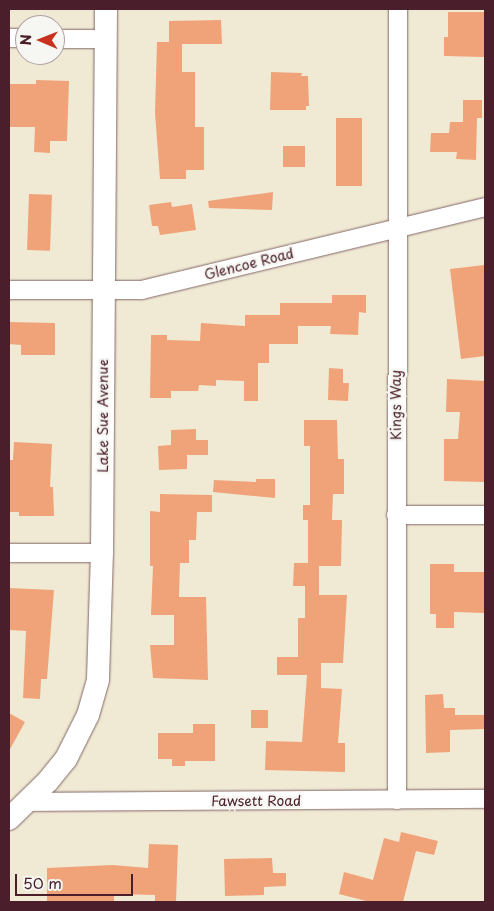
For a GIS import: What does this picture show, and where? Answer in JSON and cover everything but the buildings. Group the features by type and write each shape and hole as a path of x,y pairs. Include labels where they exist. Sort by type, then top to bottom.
{"street":[{"name":"Lake Sue Avenue","path":"9,819 66,759 94,696 100,663 106,9"},
{"name":"Kings Way","path":"396,800 398,9"},
{"path":"65,39 106,39"},
{"name":"Glencoe Road","path":"9,290 142,290 485,207"},
{"path":"396,515 485,515"},
{"path":"9,553 102,553"},
{"name":"Fawsett Road","path":"27,802 485,799"}]}
